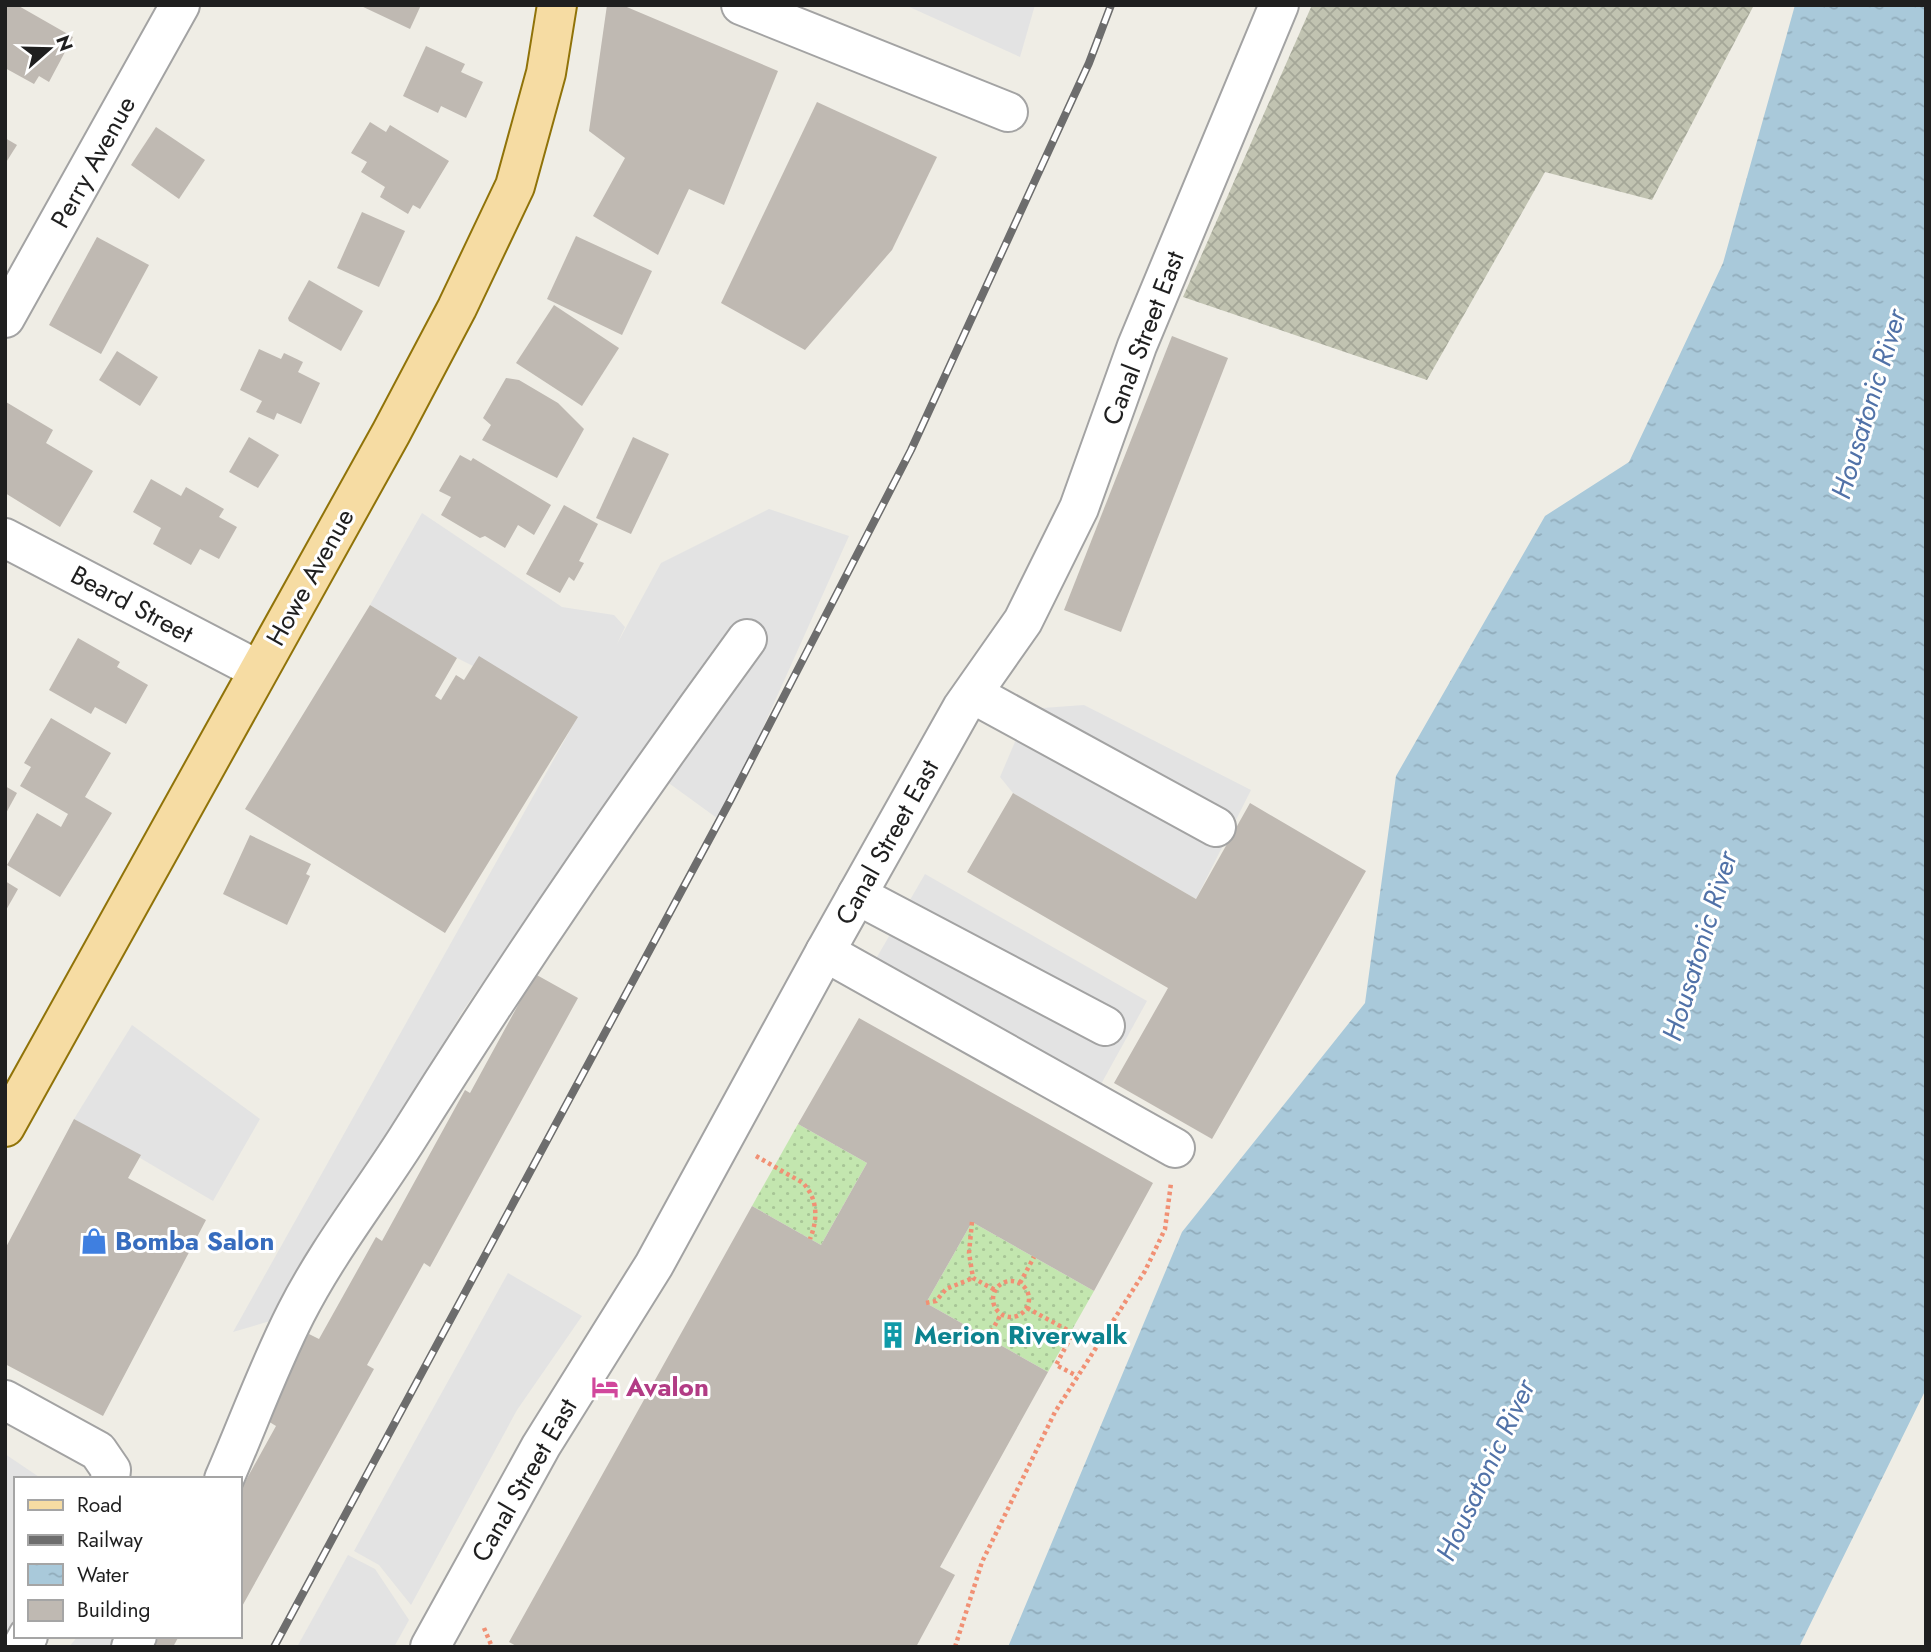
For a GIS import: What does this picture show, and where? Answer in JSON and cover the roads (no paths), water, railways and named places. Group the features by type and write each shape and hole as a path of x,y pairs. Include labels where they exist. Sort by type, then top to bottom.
{"main road":[{"name":"Howe Avenue","path":"5,1126 451,319 515,186 546,73 557,5"}],"street":[{"name":"Perry Avenue","path":"5,318 180,5"},
{"path":"741,5 1008,112"},
{"name":"Canal Street East","path":"430,1647 541,1446 654,1265 825,952 973,694 1023,621 1079,508 1138,346 1279,5"},
{"name":"Beard Street","path":"5,538 258,670"},
{"path":"225,1477 295,1314 327,1258 393,1162 497,997 652,770 747,639"},
{"path":"973,694 1216,827"},
{"path":"857,895 1105,1026"},
{"path":"825,952 1175,1148"},
{"path":"5,1400 98,1451 111,1470 110,1477"}],"water":[{"name":"Housatonic River","path":"1795,5 1926,5 1926,1389 1799,1647 1008,1647 1182,1232 1365,1003 1396,776 1545,516 1629,462 1723,263"}],"railway":[{"path":"274,1647 731,799 911,450 1089,63 1111,5"}],"place":[{"name":"Bomba Salon","path":"94,1241"},
{"name":"Merion Riverwalk","path":"893,1335"},
{"name":"Avalon","path":"605,1387"}]}
